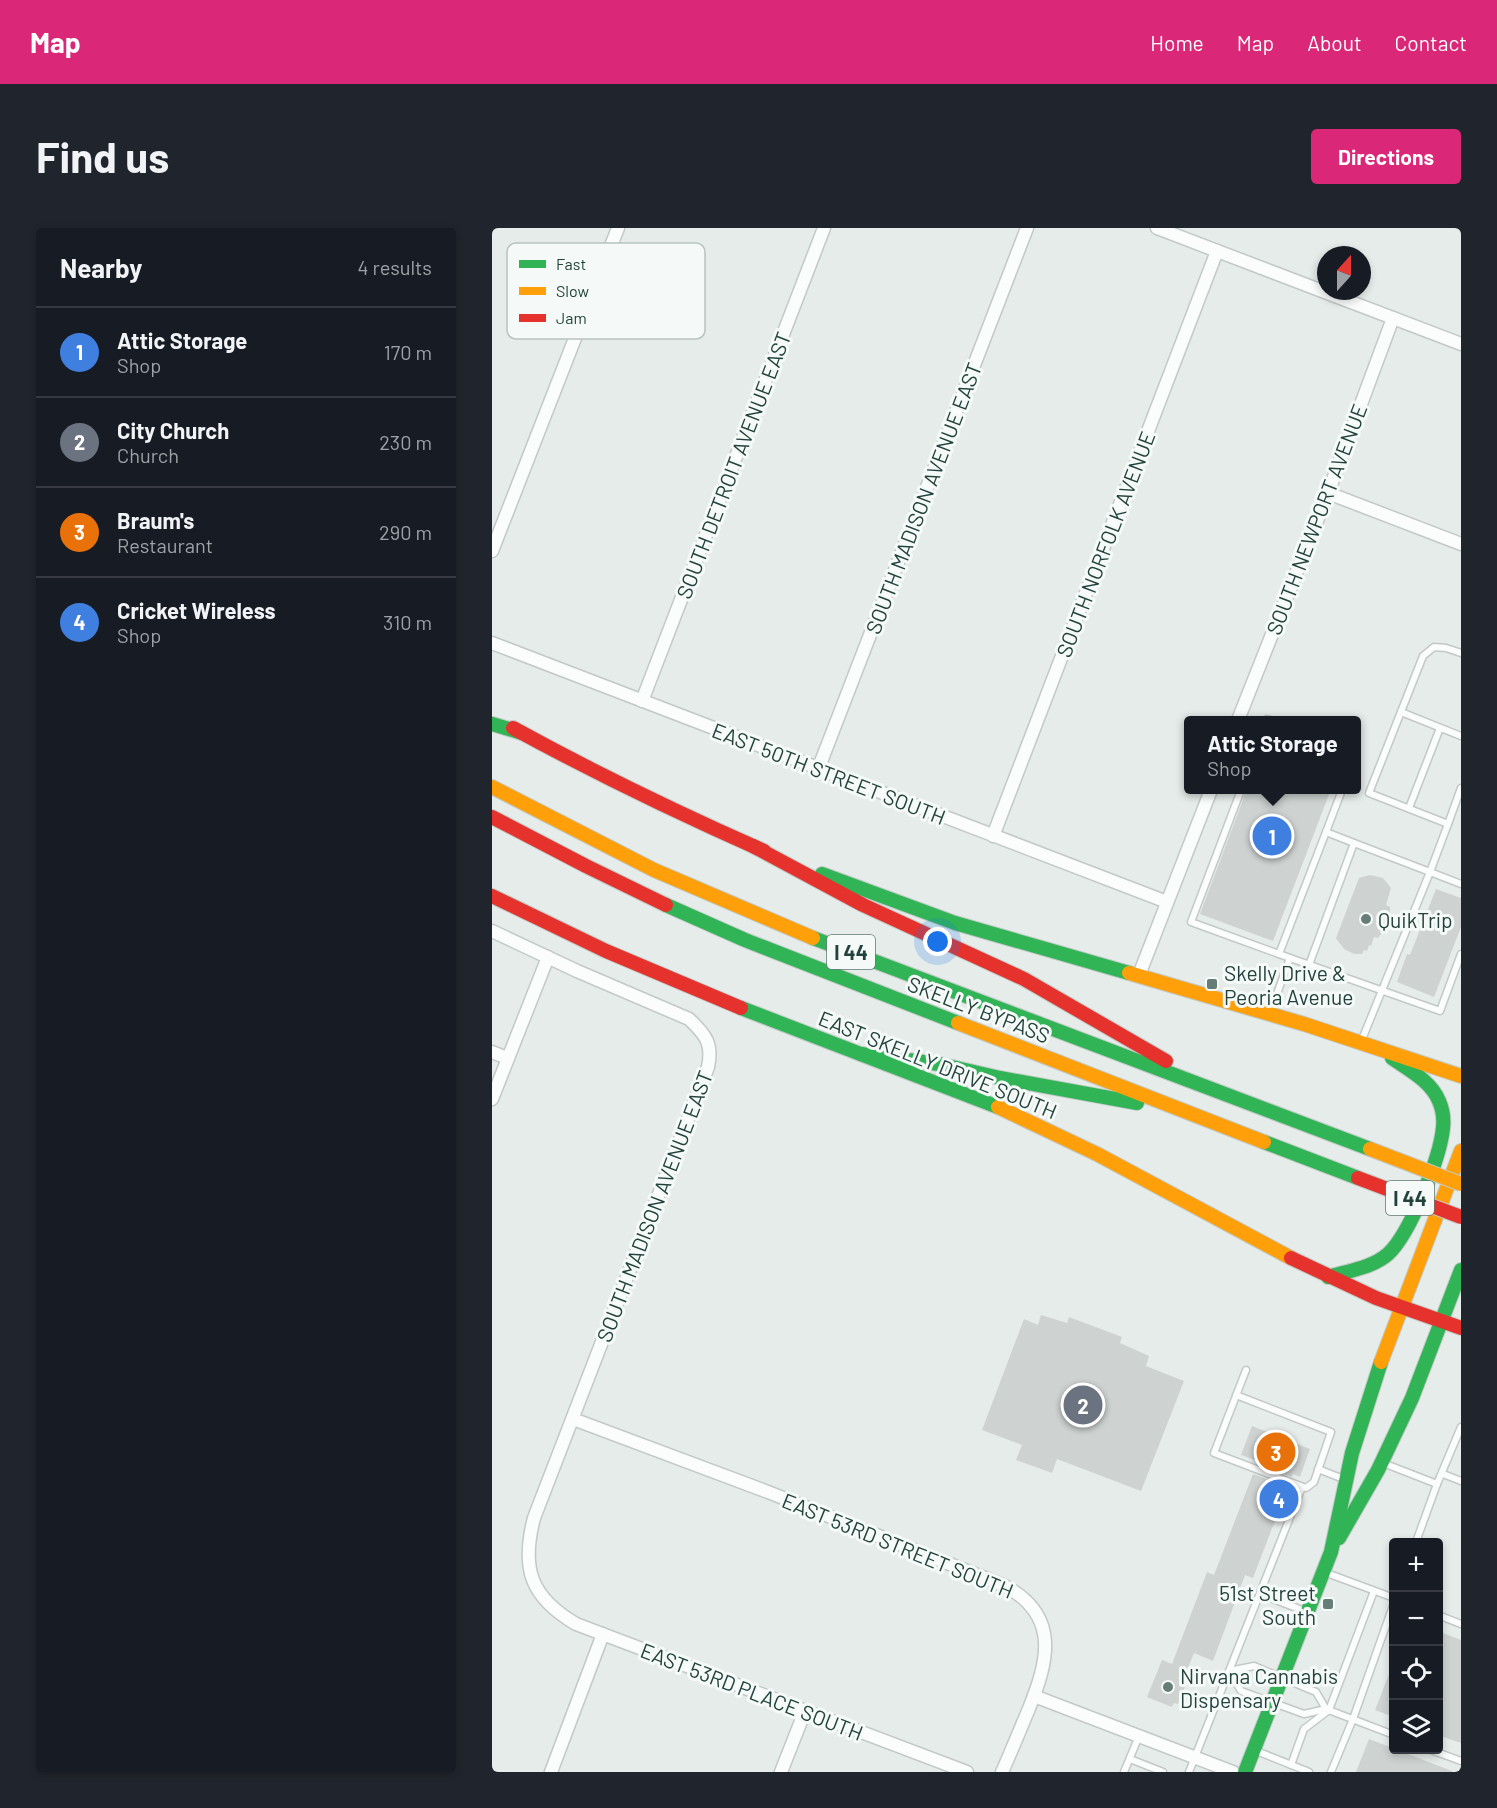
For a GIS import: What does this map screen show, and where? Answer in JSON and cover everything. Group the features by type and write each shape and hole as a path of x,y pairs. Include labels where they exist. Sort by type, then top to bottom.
{"main road":[{"path":"492,714 522,733 654,802 753,846 896,902 955,923 1361,1042 1461,1076"},
{"path":"492,724 522,733"},
{"name":"SKELLY BYPASS","path":"492,787 635,860 733,905 831,945 1461,1184"},
{"name":"SKELLY BYPASS","path":"492,817 653,901 745,940 1461,1217"},
{"path":"753,846 863,905 1024,979 1221,1093"},
{"name":"EAST SKELLY DRIVE SOUTH","path":"492,896 687,987 1018,1116 1098,1155 1328,1277 1401,1308 1461,1328"},
{"path":"1328,1277 1377,1262 1398,1244 1406,1231 1442,1134 1442,1109 1437,1097 1431,1089 1379,1049"},
{"path":"861,1054 939,1064 1000,1078 1188,1113"},
{"path":"1245,1772 1330,1552 1346,1481 1372,1386 1461,1151"},
{"path":"1330,1552 1382,1462 1412,1398 1461,1270"}],"street":[{"path":"612,243 618,228"},
{"name":"SOUTH DETROIT AVENUE EAST","path":"642,701 824,228"},
{"name":"SOUTH MADISON AVENUE EAST","path":"819,767 1027,228"},
{"path":"1157,228 1461,344"},
{"name":"SOUTH NORFOLK AVENUE","path":"993,836 1217,251"},
{"name":"SOUTH NEWPORT AVENUE","path":"1240,716 1328,493 1393,318"},
{"path":"492,551 575,339"},
{"path":"1328,493 1461,544"},
{"name":"EAST 50TH STREET SOUTH","path":"492,643 1167,902"},
{"path":"1138,975 1209,794"},
{"name":"SOUTH MADISON AVENUE EAST","path":"492,931 689,1019 700,1030 711,1053 708,1067 534,1518 527,1559 543,1600"},
{"path":"492,1099 548,957"},
{"path":"492,1052 507,1058"},
{"name":"EAST 53RD STREET SOUTH","path":"573,1419 790,1501 1005,1586 1017,1593 1039,1617 1046,1641 1043,1671 1002,1772"},
{"name":"EAST 53RD PLACE SOUTH","path":"543,1600 560,1615 576,1624 967,1772"},
{"path":"551,1772 603,1634"},
{"path":"1034,1696 1233,1772"},
{"path":"781,1772 804,1711"}],"lane":[{"path":"1448,824 1369,793 1423,656 1434,647 1461,653"},
{"path":"1401,712 1461,736"},
{"path":"1409,808 1440,728"},
{"path":"1361,1042 1430,872 1461,788"},
{"path":"1238,794 1191,922 1440,1011 1461,954"},
{"path":"1279,954 1340,794"},
{"path":"1326,832 1461,884"},
{"path":"1309,965 1354,843"},
{"path":"1270,1014 1290,958"},
{"path":"1236,1395 1331,1432 1314,1482 1306,1488 1302,1487 1214,1453 1236,1395 1246,1370"},
{"path":"1417,1538 1461,1427"},
{"path":"1382,1462 1437,1484"},
{"path":"1318,1469 1346,1481"},
{"path":"1443,1474 1461,1481"},
{"path":"1189,1772 1302,1487"},
{"path":"1323,1571 1389,1596"},
{"path":"1291,1765 1304,1729 1328,1710 1374,1591"},
{"path":"1260,1593 1307,1612"},
{"path":"1331,1772 1353,1719 1389,1617"},
{"path":"1443,1617 1461,1624"},
{"path":"1229,1671 1254,1666 1316,1692 1328,1710"},
{"path":"1229,1671 1242,1691 1304,1714 1328,1710 1389,1733"},
{"path":"1125,1772 1139,1736"},
{"path":"1253,1750 1309,1772"},
{"path":"1443,1754 1461,1761"},
{"path":"1130,1759 1162,1772"}],"building":[{"path":"1245,794 1329,794 1273,941 1200,914"},
{"name":"QuikTrip","path":"1370,875 1383,878 1391,888 1386,905 1390,907 1390,914 1383,931 1378,938 1374,937 1367,951 1354,954 1344,949 1336,938 1359,878"},
{"name":"QuikTrip","path":"1436,889 1461,898 1461,927 1434,997 1397,982"},
{"path":"1041,1315 1067,1323 1069,1317 1122,1337 1120,1343 1149,1356 1146,1366 1184,1381 1141,1491 1057,1459 1052,1473 1016,1460 1022,1445 982,1430 1024,1319 1038,1325"},
{"path":"1252,1426 1310,1449 1300,1477 1293,1474 1292,1477 1257,1464 1258,1461 1241,1455"},
{"path":"1253,1474 1288,1487 1253,1578 1245,1575 1213,1661 1194,1653 1185,1675 1189,1676 1178,1704 1174,1703 1172,1707 1147,1697 1162,1660 1172,1664 1207,1572 1214,1575"},
{"path":"1443,1633 1461,1640 1461,1743 1443,1737"},
{"path":"1389,1674 1389,1715 1375,1710"},
{"path":"1369,1739 1389,1747 1389,1754 1408,1754 1452,1771 1452,1772 1356,1772"}],"traffic: fast":[{"path":"492,724 522,733"},
{"path":"822,874 955,923 1129,973"},
{"path":"666,905 745,940 958,1023"},
{"path":"813,938 1370,1149"},
{"path":"741,1008 998,1107"},
{"path":"861,1054 939,1064 1000,1078 1137,1103"},
{"path":"1328,1277 1352,1271 1382,1259 1397,1244 1423,1195 1441,1141 1442,1111 1435,1094 1425,1082 1392,1058"},
{"path":"1264,1142 1358,1178"},
{"path":"1339,1538 1378,1470 1412,1398 1461,1270"},
{"path":"1245,1772 1331,1552 1352,1453 1381,1362"}],"traffic: slow":[{"path":"492,787 654,870 813,938"},
{"path":"1129,973 1304,1024 1461,1076"},
{"path":"958,1023 1264,1142"},
{"path":"998,1107 1097,1154 1291,1258"},
{"path":"1370,1149 1461,1184"},
{"path":"1381,1362 1461,1151"}],"traffic: jam":[{"path":"513,728 637,792 764,851"},
{"path":"492,817 666,905"},
{"path":"753,846 863,905 1024,979 1166,1061"},
{"path":"492,896 606,951 741,1008"},
{"path":"1358,1178 1461,1217"},
{"path":"1291,1258 1376,1298 1461,1328"}],"place":[{"name":"Attic Storage","path":"1272,836"},
{"name":"QuikTrip","path":"1366,919"},
{"name":"Skelly Drive & Peoria Avenue","path":"1212,984"},
{"name":"City Church","path":"1083,1405"},
{"name":"Braum's","path":"1276,1452"},
{"name":"Cricket Wireless","path":"1279,1499"},
{"name":"51st Street South","path":"1328,1604"},
{"name":"Nirvana Cannabis Dispensary","path":"1168,1687"}]}
